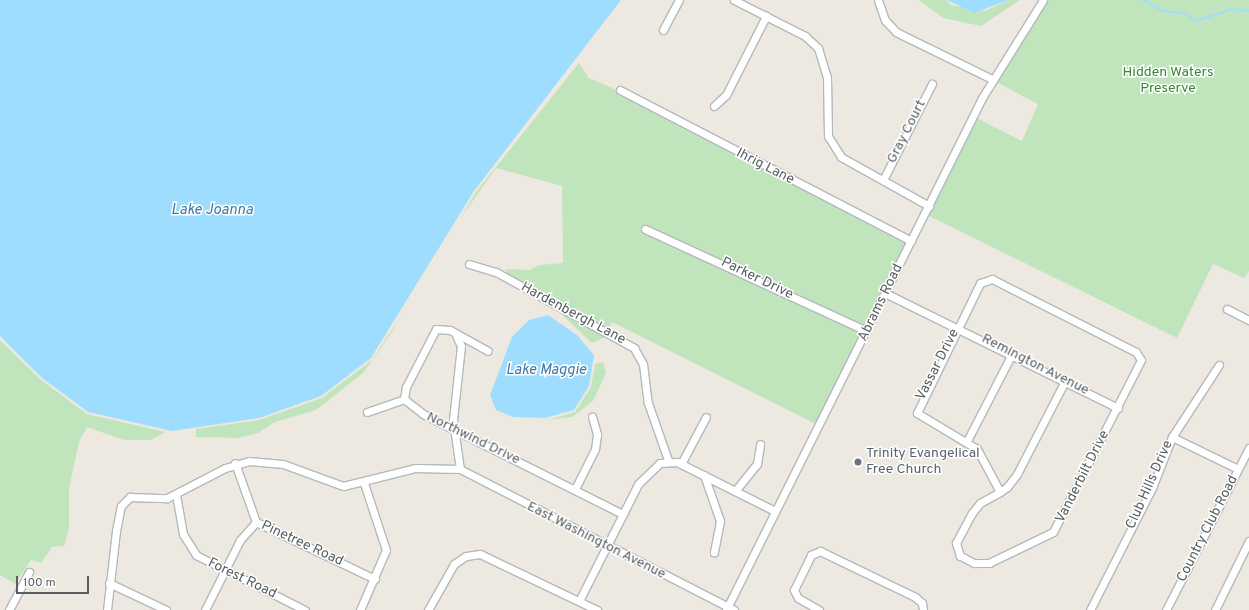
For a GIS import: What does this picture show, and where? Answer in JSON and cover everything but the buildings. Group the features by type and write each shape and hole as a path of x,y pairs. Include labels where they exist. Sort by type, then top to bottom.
{"street":[{"path":"663,30 679,0"},
{"path":"734,0 805,36 818,48 826,68 827,128 831,143 845,160 929,206"},
{"path":"878,0 893,30 992,79"},
{"name":"Abrams Road","path":"729,609 775,511 867,331 992,79 1043,0"},
{"path":"714,106 726,94 766,16"},
{"name":"Gray Court","path":"883,180 932,84"},
{"name":"Ihrig Lane","path":"620,90 911,241"},
{"name":"Parker Drive","path":"645,229 867,331"},
{"name":"Hardenbergh Lane","path":"469,264 496,272 634,348 643,364 648,403 668,460"},
{"name":"Vassar Drive","path":"987,279 978,286 917,413 967,441 980,452 1000,492"},
{"name":"Vanderbilt Drive","path":"987,279 1139,354 1141,364 1053,532 989,563 974,563 958,554 956,543 975,508 1000,492 1017,474 1065,381"},
{"name":"Remington Avenue","path":"885,293 958,327 1118,408"},
{"path":"1227,309 1249,320"},
{"path":"367,412 404,399 406,387 433,332 442,328 488,352"},
{"path":"106,610 120,509 131,497 158,499 176,494 235,464 273,462 334,484 364,483 415,468 460,470 456,462 453,403 461,346 456,335"},
{"path":"967,441 1012,354"},
{"name":"Club Hills Drive","path":"1090,610 1152,488 1172,437 1219,365"},
{"name":"Northwind Drive","path":"404,399 420,413 455,429 623,514"},
{"path":"681,464 706,416"},
{"path":"575,489 595,449 597,434 592,417"},
{"path":"1172,437 1238,469"},
{"path":"735,491 757,464 760,444"},
{"name":"Country Club Road","path":"1166,610 1249,448"},
{"path":"579,601 643,476 668,460 681,464 775,511"},
{"path":"235,464 256,522"},
{"name":"East Washington Avenue","path":"460,470 606,547 729,609"},
{"path":"704,475 720,521 714,552"},
{"path":"360,610 375,579 386,550 364,483"},
{"name":"Forest Road","path":"176,494 183,534 191,549 201,560 225,570 304,610"},
{"name":"Pinetree Road","path":"205,610 245,531 256,522 375,579"},
{"path":"1214,610 1249,541"},
{"path":"819,610 798,598 794,590 810,555 820,551 915,597 922,603 923,610"},
{"path":"428,610 450,569 460,559 480,554 499,560 597,610"},
{"path":"9,610 29,572"},
{"path":"109,583 166,610"}],"green space":[{"path":"919,0 947,0 951,5 985,11 1008,0 1020,0 981,26 943,18"},
{"name":"Hidden Waters Preserve","path":"1046,0 1249,0 1249,271 1244,278 1213,264 1177,338 927,215 975,117 1022,141 1038,104 994,81"},
{"path":"579,63 589,78 671,113 695,134 909,240 816,424 612,322 604,338 592,343 544,298 510,283 506,269 530,270 539,265 563,263 562,186 496,168 460,219 476,192"},
{"path":"404,311 386,341 363,373 316,410 275,422 258,433 238,438 196,437 196,429 259,420 322,398 372,360"},
{"path":"0,340 41,380 87,414 165,432 151,440 124,440 87,427 79,442 69,489 69,528 64,546 52,547 41,563 31,560 15,584 0,575"},
{"path":"603,362 606,373 593,401 572,417 548,420 575,412 591,387 595,364"}],"water":[{"name":"Lake Joanna","path":"0,0 621,0 474,191 371,358 321,396 259,418 172,431 88,412 42,378 0,336"},
{"path":"947,0 1008,0 974,13"},
{"name":"Lake Maggie","path":"548,315 577,335 594,355 589,386 574,410 545,418 513,417 496,410 490,395 512,337 529,320"}],"waterway":[{"path":"1144,0 1163,11 1185,13 1197,21 1231,9 1249,11"}],"place":[{"name":"Trinity Evangelical Free Church","path":"858,462"}]}
